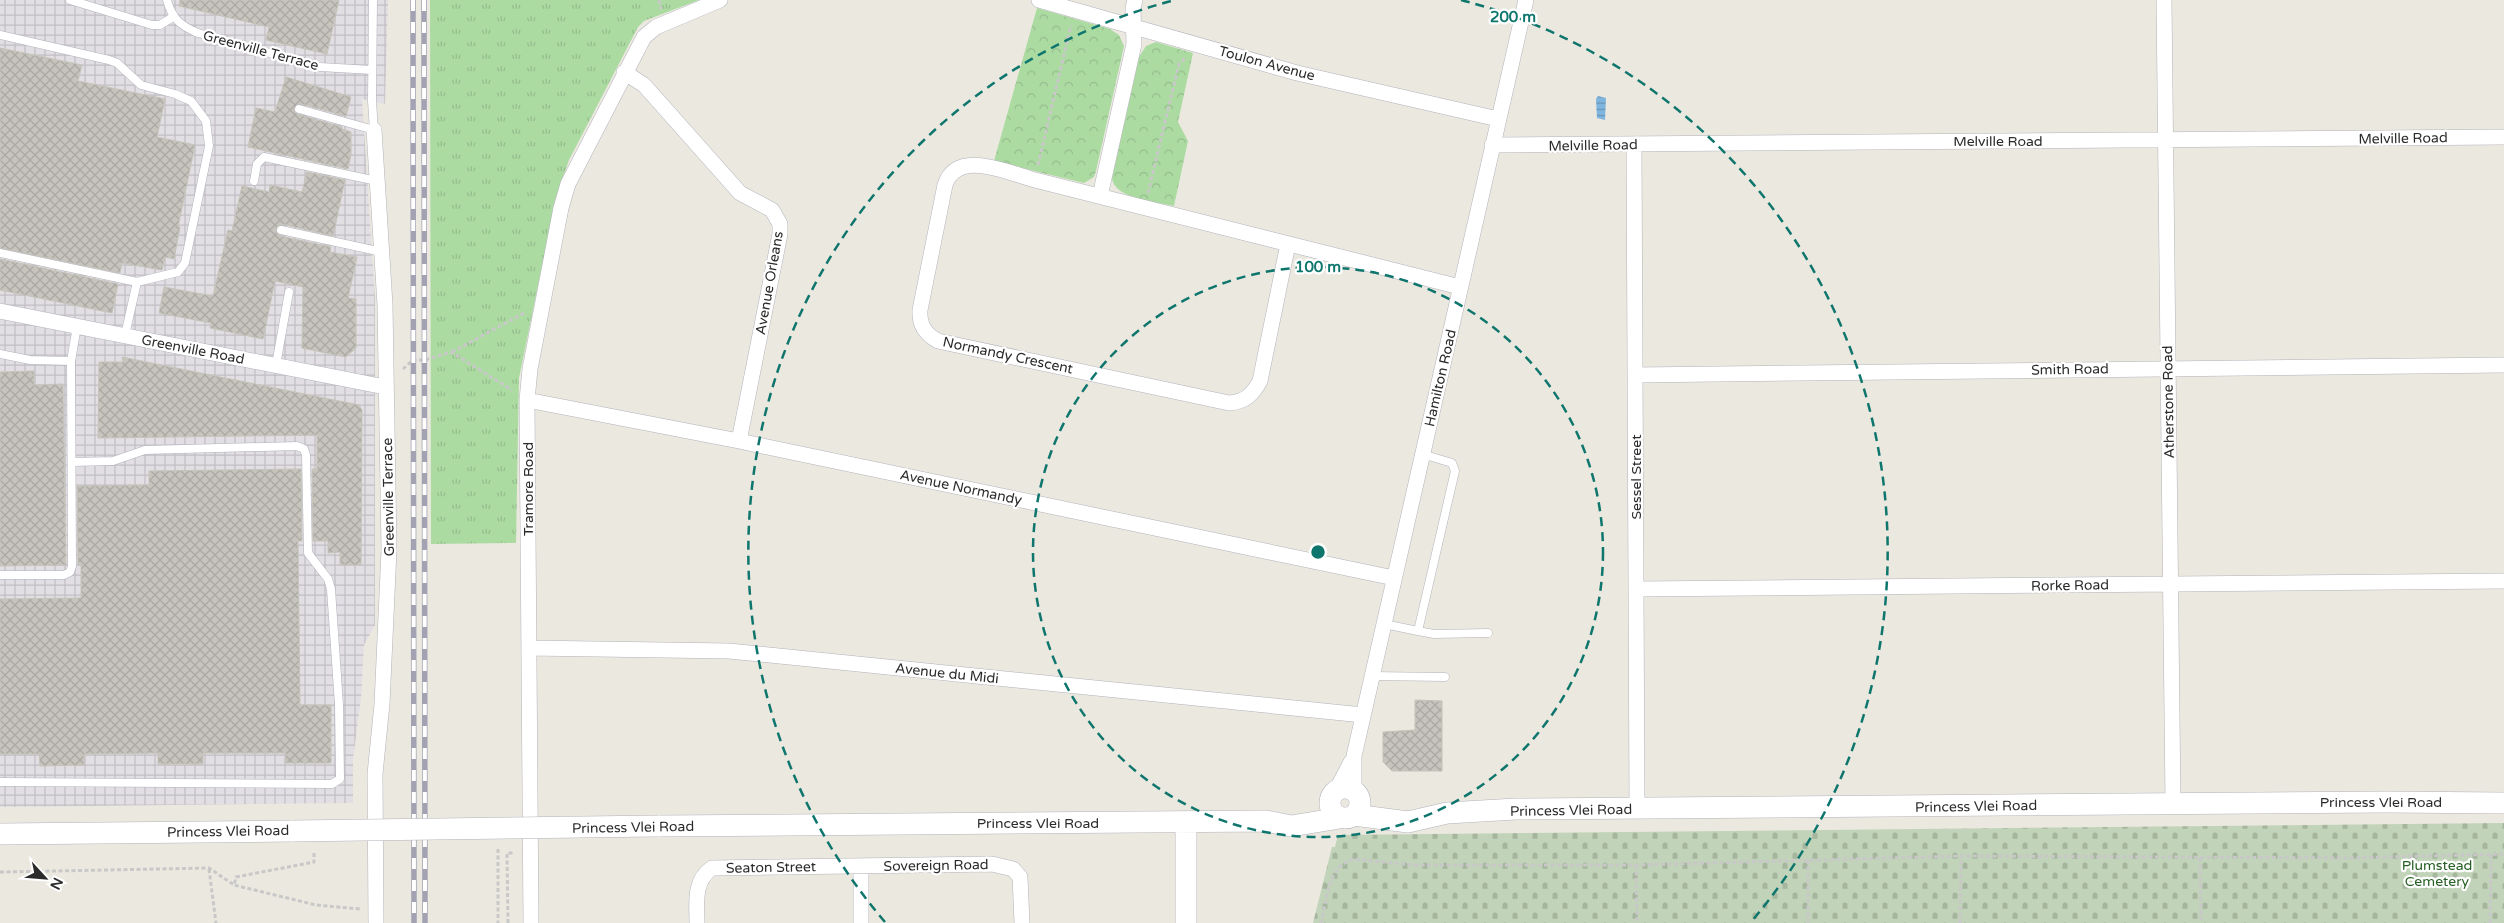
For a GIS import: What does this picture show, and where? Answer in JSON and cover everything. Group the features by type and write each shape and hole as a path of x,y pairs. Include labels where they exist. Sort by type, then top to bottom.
{"street":[{"path":"624,72 639,44 650,31 720,0"},
{"name":"Toulon Avenue","path":"1039,0 1297,72 1498,118"},
{"path":"1100,196 1134,44 1132,8 1135,0"},
{"name":"Hamilton Road","path":"1346,801 1363,715 1526,0"},
{"name":"Atherstone Road","path":"2164,0 2172,804"},
{"name":"Tramore Road","path":"531,923 527,400 530,369 561,208 568,184 624,72"},
{"name":"Avenue Orleans","path":"624,72 644,85 740,193 766,206 776,216 780,224 780,234 739,441"},
{"name":"Greenville Terrace","path":"374,130 385,305 389,550 382,704 375,774 376,917"},
{"name":"Melville Road","path":"1492,145 2504,137"},
{"name":"Sessel Street","path":"1634,144 1638,809"},
{"name":"Normandy Crescent","path":"1288,244 1260,381 1249,396 1237,402 1220,401 933,338 921,324 920,310 948,178 957,168 971,164 1460,287"},
{"name":"Greenville Road","path":"0,311 385,387"},
{"name":"Smith Road","path":"1636,375 2168,367 2504,365"},
{"name":"Avenue Normandy","path":"527,400 739,441 1394,578"},
{"name":"Rorke Road","path":"1637,589 2504,581"},
{"name":"Avenue du Midi","path":"529,648 729,651 1363,715"},
{"name":"Princess Vlei Road","path":"0,834 979,823 1186,823 1266,821 1346,801 1403,822 1426,820 1448,813 1516,810 2378,802 2504,803"},
{"path":"1186,823 1186,923"},
{"name":"Sovereign Road","path":"861,866 1003,865 1013,870 1020,877 1022,923"},
{"path":"861,866 861,923"},
{"name":"Seaton Street","path":"697,923 699,882 704,873 712,868 861,866"}],"lane":[{"path":"70,0 152,25 160,25 173,18 167,0"},
{"name":"Greenville Terrace","path":"374,0 372,70 374,130"},
{"name":"Greenville Terrace","path":"173,18 186,28 198,33 320,67 372,70"},
{"path":"0,35 109,60 117,63 141,85 183,97 203,114 208,128 209,146 186,263 178,272 137,282 0,253"},
{"path":"299,109 374,130"},
{"path":"254,181 257,164 264,157 377,181"},
{"path":"282,230 382,252"},
{"path":"125,336 137,282"},
{"path":"276,365 289,292"},
{"path":"0,575 64,574 70,572 72,566 71,361 76,326"},
{"path":"0,354 30,360 71,361"},
{"path":"0,782 332,784 340,779 339,705 331,589 328,579 308,553 306,454 304,449 297,446 145,450 113,461 72,462"},
{"path":"1418,631 1455,468 1449,462 1422,454"},
{"path":"1384,624 1434,634 1488,633"},
{"path":"1372,676 1445,677"}],"path":[{"path":"1035,180 1075,10"},
{"path":"1145,208 1179,64 1197,44"},
{"path":"385,387 413,360 425,360 452,352 542,303"},
{"path":"452,352 527,400"},
{"path":"498,849 498,923"},
{"path":"234,884 236,877 314,862 314,853"},
{"path":"1321,923 1334,872 1345,862 1354,859 1405,865 1636,865 1961,856 2350,858 2504,854"},
{"path":"2490,923 2491,855"},
{"path":"1960,923 1961,856"},
{"path":"2200,858 2201,923"},
{"path":"1808,860 1808,923"},
{"path":"507,861 508,923"},
{"path":"1636,865 1637,923"},
{"path":"0,872 209,868 234,884 316,905 376,917"},
{"path":"209,868 216,923"}],"shaded area":[{"path":"0,0 388,0 385,104 362,99 375,299 375,625 364,645 361,698 353,759 353,803 0,807"}],"green space":[{"path":"430,0 699,0 644,21 638,27 569,160 556,198 519,378 516,543 431,544"},
{"path":"1037,8 1110,29 1119,35 1124,46 1096,171 1094,177 1084,183 994,161"},
{"path":"1156,42 1193,53 1178,122 1188,141 1174,206 1128,195 1120,191 1112,178 1139,57 1146,46"},
{"name":"Plumstead Cemetery","path":"2504,823 2504,923 1313,923 1332,847 1335,847 1338,835"}],"water":[{"path":"1598,96 1606,98 1605,120 1597,118 1596,99"}],"building":[{"path":"180,0 339,0 327,54 266,40 269,27 179,6"},
{"path":"0,48 82,65 78,81 165,99 157,137 195,145 178,227 180,227 174,259 165,257 162,270 122,263 120,273 0,248"},
{"path":"286,77 351,97 346,116 301,104 294,108 297,114 342,127 342,129 351,132 351,154 348,169 248,147 256,108 275,112"},
{"path":"307,172 345,180 333,236 282,224 277,227 276,231 280,236 331,247 330,252 357,257 348,298 356,299 356,348 346,357 302,348 303,287 275,281 263,339 210,328 211,323 159,313 164,287 213,296 228,230 232,231 242,186 269,192 270,185 302,192"},
{"path":"0,259 118,284 112,313 0,290"},
{"path":"122,357 359,405 362,410 361,565 340,565 340,552 328,553 328,541 313,541 312,469 317,469 317,435 98,438 99,362 123,362"},
{"path":"34,371 34,385 63,384 66,565 0,566 0,372"},
{"path":"301,469 302,541 298,541 300,705 331,705 331,763 285,763 286,753 203,753 203,764 158,764 158,753 84,754 84,765 40,766 39,754 0,754 0,599 81,598 81,565 78,565 77,486 149,485 149,471"},
{"path":"1415,700 1442,701 1442,771 1392,771 1383,762 1383,732 1415,730"}],"railway":[{"path":"413,0 414,923"},
{"path":"424,0 425,923"}]}
